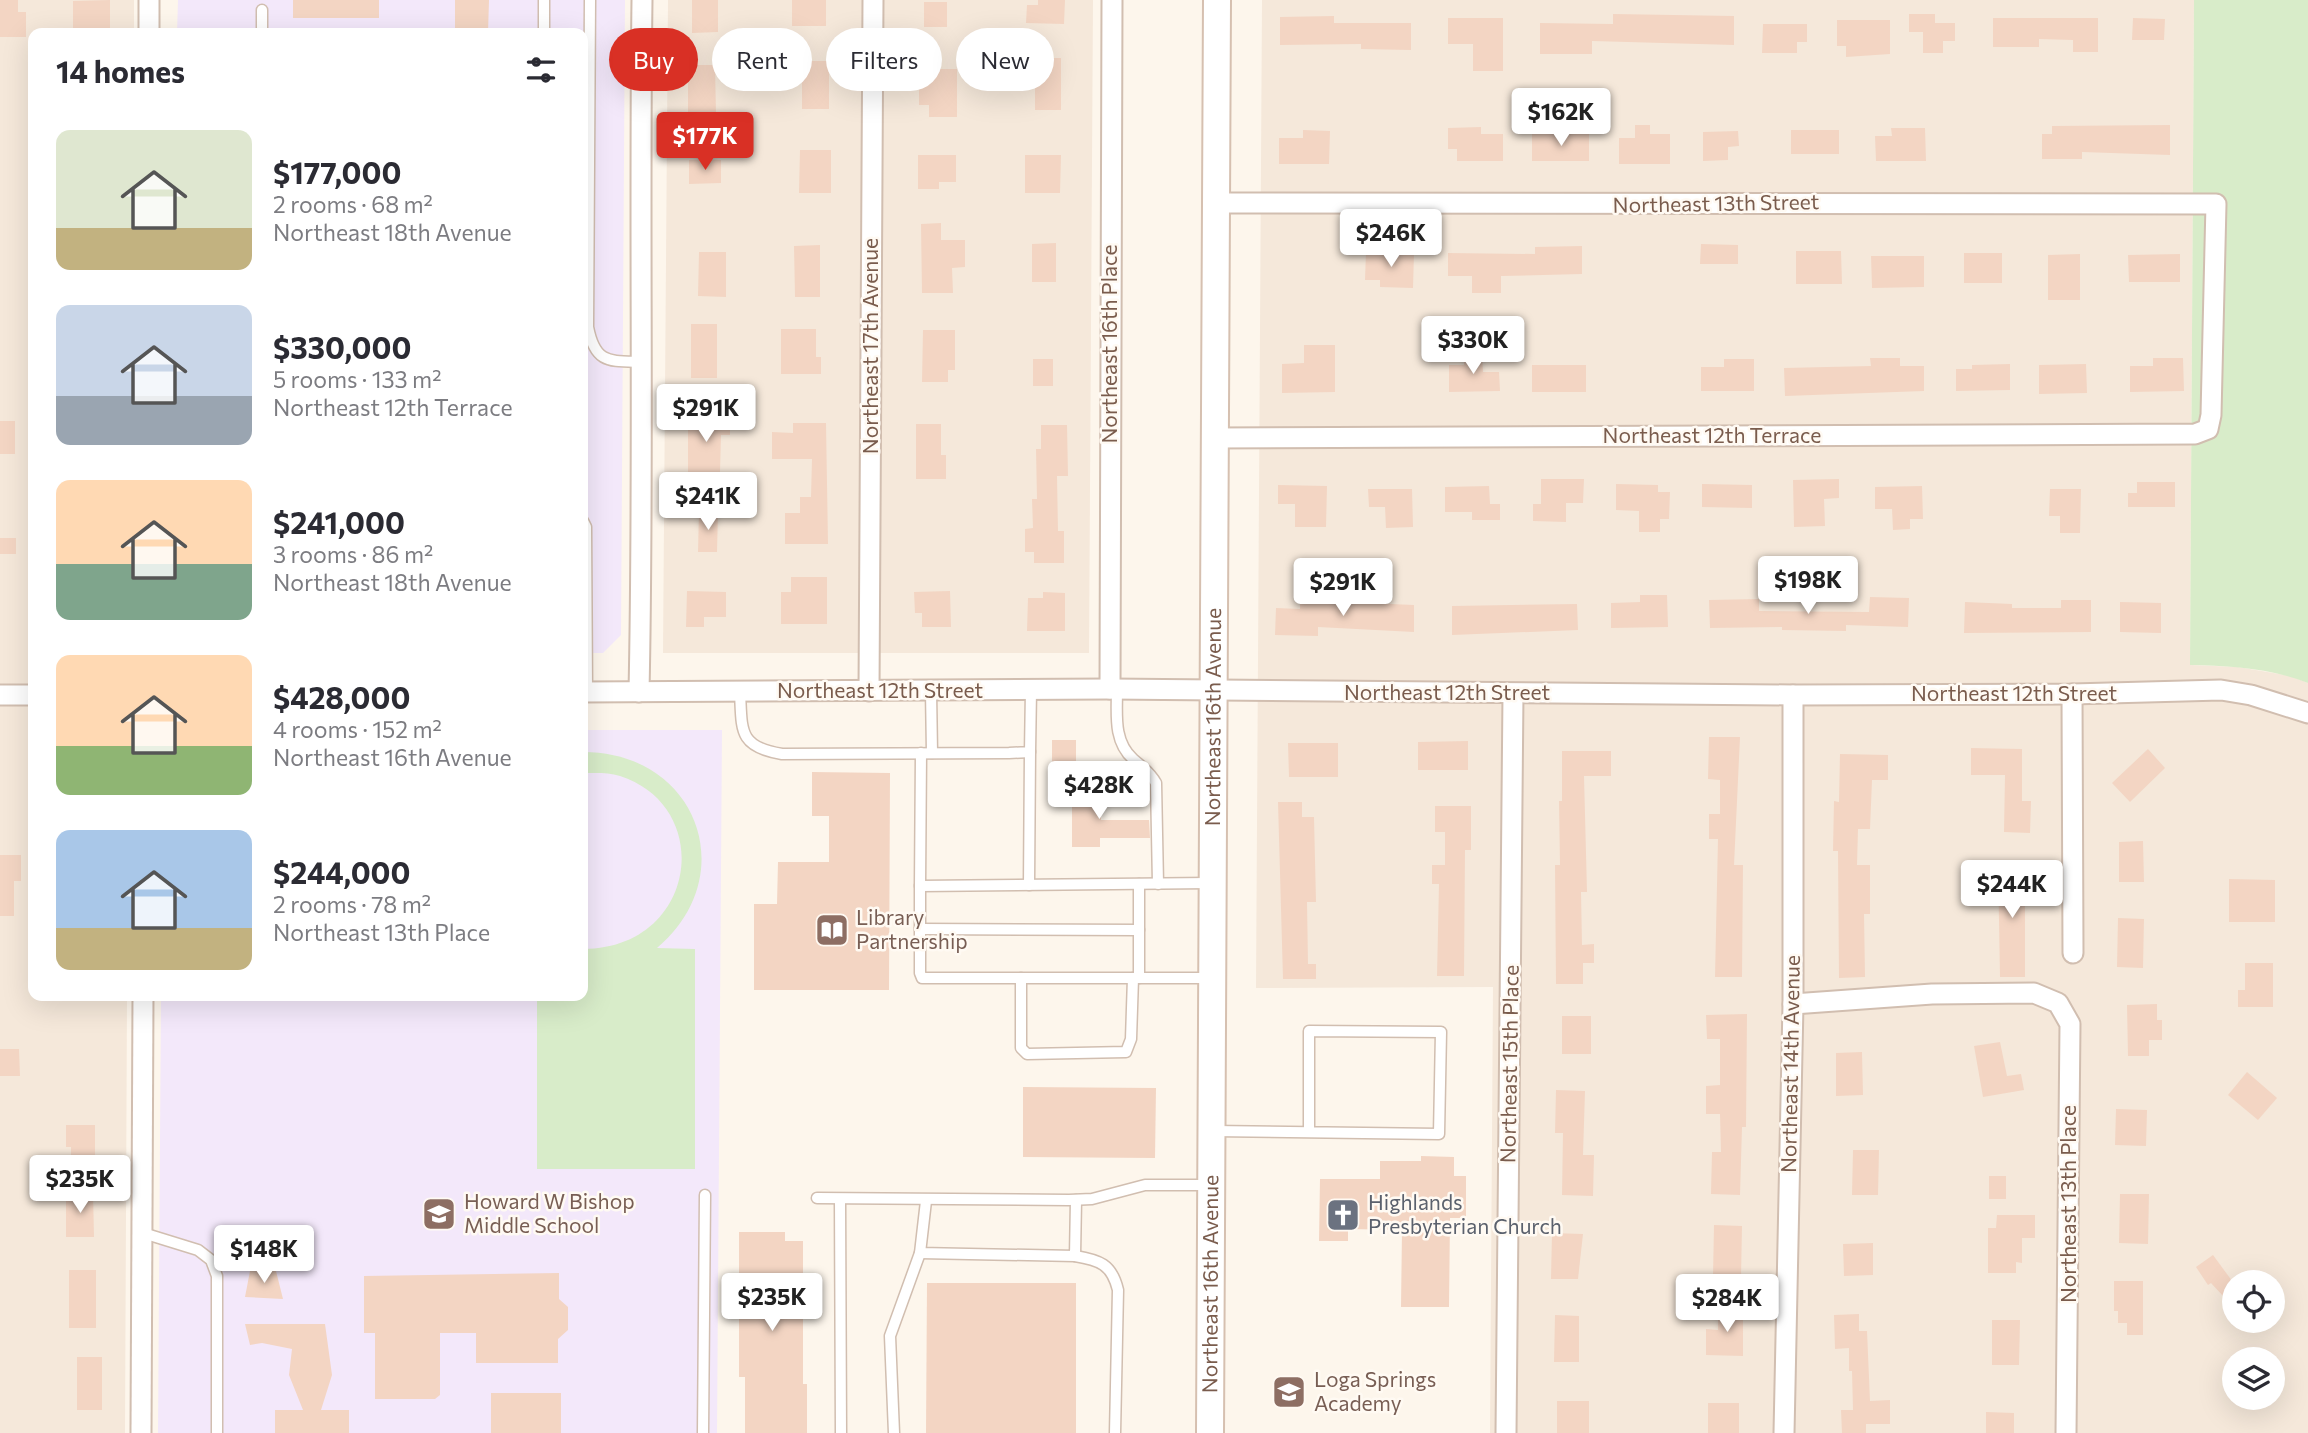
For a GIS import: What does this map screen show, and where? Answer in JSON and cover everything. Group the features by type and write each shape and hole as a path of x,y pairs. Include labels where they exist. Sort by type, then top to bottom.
{"street":[{"path":"149,0 149,28"},
{"path":"639,692 642,511 642,0"},
{"name":"Northeast 17th Avenue","path":"869,691 873,0"},
{"name":"Northeast 16th Place","path":"1112,0 1114,689"},
{"name":"Northeast 16th Avenue","path":"1210,1433 1217,0"},
{"name":"Northeast 13th Street","path":"1217,203 2216,204 2216,290 2208,429"},
{"name":"Northeast 12th Terrace","path":"1214,438 2195,434 2208,429"},
{"name":"Northeast 12th Street","path":"588,692 1114,689 1214,692 1793,695 2072,694 2221,690 2308,713"},
{"name":"Northeast 15th Place","path":"1506,1433 1513,694"},
{"path":"2072,694 2073,953"},
{"path":"0,695 28,695"},
{"name":"Northeast 14th Avenue","path":"1784,1433 1793,1004 1793,695"},
{"name":"Northeast 13th Place","path":"1793,1004 1932,994 2034,993 2058,1003 2070,1024 2066,1433"},
{"path":"141,1433 144,1001"}],"lane":[{"path":"544,0 544,28"},
{"path":"588,46 590,0"},
{"path":"262,9 262,28"},
{"path":"588,214 592,343 608,360 640,362"},
{"path":"1114,689 1121,747 1151,774 1156,783 1158,884"},
{"path":"1029,885 1031,690"},
{"path":"931,691 932,753"},
{"path":"740,692 742,731 747,740 762,751 782,754 1030,752"},
{"path":"921,753 922,978 1213,978"},
{"path":"920,886 1214,883"},
{"path":"1021,978 1021,1048 1027,1054 1126,1052 1131,1039 1136,978 1139,884"},
{"path":"920,929 1139,930"},
{"path":"1213,1131 1439,1134 1441,1032 1309,1031 1309,1132"},
{"path":"817,1198 926,1201 1076,1200 1092,1199 1145,1185 1213,1185"},
{"path":"704,1433 705,1195"},
{"path":"840,1199 841,1433"},
{"path":"1075,1255 1076,1200"},
{"path":"894,1433 890,1336 920,1253 926,1201"},
{"path":"143,1233 198,1250 211,1260 217,1276 217,1433"},
{"path":"920,1253 1075,1255 1100,1260 1115,1277 1118,1290 1115,1433"}],"shaded area":[{"path":"0,0 134,0 134,28 28,28 28,1001 127,1001 125,1433 0,1433"},
{"path":"178,0 625,0 625,28 609,28 609,91 624,91 621,635 603,653 588,653 588,28 177,28"},
{"path":"668,0 1093,0 1089,653 663,653 667,91 698,91 698,28 668,28"},
{"path":"1262,0 2194,0 2190,665 2238,667 2291,676 2308,683 2308,1433 1490,1433 1493,987 1256,988"},
{"name":"Howard W Bishop Middle School","path":"588,730 722,730 717,1433 158,1433 161,1001 588,1001"}],"green space":[{"path":"2194,0 2308,0 2308,683 2265,671 2190,665"},
{"path":"588,753 622,757 655,772 679,795 695,823 701,854 698,887 683,919 657,948 695,949 695,1169 537,1169 537,1001 588,1001 588,948 621,943 650,926 670,902 680,874 681,844 671,816 651,792 620,776 588,773"}],"building":[{"path":"0,0 18,0 18,12 26,12 26,37 0,37"},
{"path":"110,0 110,28 73,28 73,1"},
{"path":"293,0 379,0 379,18 293,18"},
{"path":"455,0 489,0 488,28 455,28"},
{"path":"692,0 718,0 718,28 712,28 712,32 698,33 698,28 692,28"},
{"path":"792,0 826,0 826,26 792,26"},
{"path":"1038,0 1065,0 1064,24 1026,23 1027,5 1038,5"},
{"path":"924,2 947,2 947,27 924,27"},
{"path":"1613,14 1734,16 1734,45 1592,41 1592,54 1540,54 1540,23 1613,24"},
{"path":"1909,14 1935,14 1935,23 1955,23 1955,41 1943,41 1943,53 1923,53 1923,32 1909,32"},
{"path":"1334,16 1334,23 1411,23 1411,50 1361,49 1361,44 1280,45 1280,17"},
{"path":"1448,18 1503,18 1503,71 1473,71 1473,44 1448,44"},
{"path":"1993,18 2098,18 2098,52 2073,52 2073,40 2039,39 2039,47 1993,47"},
{"path":"2133,18 2165,19 2164,40 2132,40"},
{"path":"1837,20 1890,20 1890,54 1846,57 1846,46 1837,46"},
{"path":"1763,24 1807,24 1807,42 1797,42 1797,53 1762,53"},
{"path":"1054,58 1061,58 1061,110 1035,110 1035,91 1054,91"},
{"path":"812,61 826,61 829,109 802,109 802,91 812,91"},
{"path":"698,65 712,65 712,91 716,91 716,114 688,114 688,91 698,91"},
{"path":"942,69 956,69 957,117 929,117 929,105 919,105 919,91 942,91"},
{"path":"1635,125 1650,125 1650,134 1670,134 1670,164 1619,164 1619,138 1635,138"},
{"path":"2170,125 2170,155 2082,152 2082,159 2042,159 2042,134 2052,134 2052,126"},
{"path":"1481,127 1481,134 1503,134 1503,161 1457,161 1457,149 1448,149 1448,128"},
{"path":"1891,128 1925,128 1926,161 1876,161 1875,136 1892,136"},
{"path":"1303,130 1330,131 1329,164 1279,164 1279,138 1303,138"},
{"path":"1791,130 1839,130 1839,154 1791,154"},
{"path":"1738,131 1739,146 1728,147 1728,160 1703,161 1703,132"},
{"path":"1532,134 1589,134 1589,161 1532,161"},
{"path":"800,150 831,150 831,193 799,193"},
{"path":"918,155 956,155 956,182 939,182 939,189 918,189"},
{"path":"1025,155 1061,155 1060,193 1025,193"},
{"path":"689,160 721,160 721,183 689,184"},
{"path":"941,223 941,240 965,240 965,267 952,268 953,293 922,293 921,224"},
{"path":"1056,243 1056,282 1032,282 1032,244"},
{"path":"1701,244 1738,245 1738,264 1700,264"},
{"path":"820,245 820,297 795,297 794,246"},
{"path":"1582,246 1582,274 1501,276 1501,293 1472,293 1472,276 1448,276 1448,253 1535,254 1535,247"},
{"path":"1796,251 1841,251 1842,284 1796,284"},
{"path":"699,252 726,252 726,297 698,296"},
{"path":"1366,252 1414,253 1413,288 1380,287 1380,280 1365,280"},
{"path":"1964,253 2002,253 2002,283 1964,283"},
{"path":"2080,254 2080,300 2048,300 2048,255"},
{"path":"2180,254 2180,282 2129,282 2128,255"},
{"path":"1871,256 1924,256 1924,287 1872,288"},
{"path":"691,324 717,324 717,378 691,378"},
{"path":"781,329 816,329 816,357 821,357 821,374 781,374"},
{"path":"923,330 955,330 955,370 948,370 948,382 922,382"},
{"path":"1304,345 1335,345 1335,392 1282,393 1282,364 1304,363"},
{"path":"1464,354 1482,354 1483,372 1499,372 1500,391 1449,392 1449,365 1464,365"},
{"path":"1870,358 1900,358 1900,366 1924,366 1924,391 1785,396 1784,368 1871,366"},
{"path":"2153,358 2183,358 2184,391 2130,392 2130,366 2153,366"},
{"path":"1033,359 1053,359 1053,386 1033,386"},
{"path":"1724,359 1754,359 1754,391 1701,391 1701,367 1724,367"},
{"path":"2010,364 2010,390 1956,391 1956,369 1972,369 1972,365"},
{"path":"2086,364 2087,393 2039,394 2039,365"},
{"path":"1532,365 1586,365 1586,392 1532,392"},
{"path":"688,418 730,419 730,435 721,435 720,472 688,472"},
{"path":"0,421 15,421 15,454 0,454"},
{"path":"793,423 826,423 828,544 785,544 785,513 800,513 800,497 811,497 812,459 772,459 772,432 793,433"},
{"path":"916,424 941,424 941,455 946,455 946,479 916,479"},
{"path":"1041,425 1067,425 1068,476 1057,476 1058,531 1064,531 1064,563 1034,563 1034,552 1025,552 1025,529 1033,528 1032,499 1037,499 1036,449 1041,449"},
{"path":"1541,479 1584,479 1583,503 1566,503 1566,522 1533,521 1533,504 1541,504"},
{"path":"1839,479 1839,498 1824,499 1825,526 1794,527 1793,480"},
{"path":"2137,482 2175,482 2175,507 2128,507 2128,493 2137,493"},
{"path":"1616,484 1658,485 1658,492 1670,492 1669,519 1660,519 1660,532 1639,532 1639,511 1616,510"},
{"path":"1702,484 1752,485 1752,508 1702,507"},
{"path":"1278,485 1327,486 1326,527 1295,527 1295,504 1278,504"},
{"path":"1489,486 1490,504 1500,504 1500,520 1472,520 1472,512 1445,512 1445,487"},
{"path":"1922,486 1923,519 1910,519 1910,529 1893,530 1892,509 1875,509 1875,487"},
{"path":"1368,489 1412,489 1413,527 1386,528 1385,507 1369,507"},
{"path":"2050,489 2081,489 2080,533 2060,533 2060,516 2049,516"},
{"path":"699,511 718,512 717,552 698,552"},
{"path":"0,538 16,538 16,554 0,554"},
{"path":"791,577 827,577 827,624 781,624 781,592 791,592"},
{"path":"687,591 726,592 726,617 704,617 704,627 686,627"},
{"path":"950,591 951,627 922,627 922,613 915,613 914,592"},
{"path":"1043,592 1065,593 1065,631 1027,631 1028,598 1043,598"},
{"path":"1640,595 1667,595 1668,627 1611,628 1611,603 1640,602"},
{"path":"1870,597 1909,598 1908,627 1846,625 1846,631 1782,630 1782,627 1710,628 1709,600 1759,599 1759,611 1869,612"},
{"path":"1300,600 1414,605 1414,632 1318,627 1318,636 1275,635 1276,608 1300,609"},
{"path":"2061,600 2091,600 2091,632 1964,633 1965,602 2012,604 2012,608 2061,608"},
{"path":"2120,602 2161,603 2161,633 2120,632"},
{"path":"1577,604 1578,630 1452,635 1452,606"},
{"path":"1709,737 1740,737 1734,865 1743,865 1742,977 1715,977 1718,839 1709,839 1709,814 1720,814 1720,780 1708,779"},
{"path":"1052,740 1076,740 1076,777 1052,777"},
{"path":"1468,741 1468,770 1418,770 1418,742"},
{"path":"1288,743 1338,743 1338,777 1289,777"},
{"path":"1971,748 2022,749 2022,801 2031,801 2030,833 2004,832 2005,775 1971,775"},
{"path":"2148,749 2165,768 2130,802 2112,783"},
{"path":"1562,751 1611,751 1611,776 1584,776 1587,892 1581,892 1582,945 1594,944 1594,963 1583,963 1583,984 1556,984 1555,865 1560,865 1559,801 1562,801"},
{"path":"1840,754 1888,755 1888,780 1872,780 1870,829 1858,829 1857,865 1870,865 1870,914 1864,914 1865,977 1839,978 1838,851 1833,851 1834,801 1839,802"},
{"path":"812,772 890,773 889,990 754,990 754,904 777,904 778,862 829,862 829,816 812,816"},
{"path":"1072,786 1101,786 1101,820 1149,820 1150,838 1100,838 1100,847 1072,847"},
{"path":"1278,802 1302,802 1302,817 1314,817 1316,902 1307,902 1308,964 1316,964 1316,979 1283,979"},
{"path":"1435,806 1471,806 1471,850 1465,850 1464,976 1437,976 1439,884 1432,884 1432,865 1445,865 1445,832 1435,832"},
{"path":"2143,841 2144,882 2119,882 2119,842"},
{"path":"0,855 21,855 21,881 14,881 14,916 0,916"},
{"path":"1998,864 2025,864 2025,977 2000,977"},
{"path":"2229,879 2275,880 2275,922 2229,922"},
{"path":"2118,918 2144,919 2143,968 2117,967"},
{"path":"2245,963 2273,963 2273,1007 2238,1007 2238,990 2245,990"},
{"path":"2157,1004 2157,1020 2162,1020 2162,1040 2149,1040 2149,1056 2128,1056 2127,1005"},
{"path":"1747,1014 1746,1127 1742,1127 1740,1195 1711,1194 1712,1152 1721,1152 1720,1114 1706,1114 1706,1086 1720,1085 1720,1039 1707,1039 1706,1015"},
{"path":"1562,1016 1591,1016 1591,1054 1562,1054"},
{"path":"2000,1042 2007,1076 2021,1074 2024,1090 1983,1097 1974,1046"},
{"path":"0,1049 19,1049 20,1076 0,1076"},
{"path":"1862,1052 1863,1095 1836,1096 1836,1053"},
{"path":"2247,1072 2277,1098 2258,1120 2228,1095"},
{"path":"1023,1087 1156,1088 1155,1158 1023,1157"},
{"path":"1556,1090 1585,1091 1583,1155 1594,1155 1593,1196 1562,1195 1563,1133 1555,1133"},
{"path":"2116,1109 2147,1110 2146,1146 2115,1145"},
{"path":"66,1125 95,1125 95,1160 71,1160 71,1147 66,1147"},
{"path":"1853,1150 1879,1150 1878,1195 1852,1195"},
{"path":"1421,1156 1454,1157 1454,1176 1466,1176 1466,1218 1450,1218 1449,1307 1401,1307 1402,1230 1348,1229 1348,1241 1319,1241 1320,1179 1380,1179 1380,1161 1421,1161"},
{"path":"1989,1176 2006,1176 2006,1199 1989,1199"},
{"path":"66,1192 93,1192 94,1237 66,1237"},
{"path":"2120,1194 2149,1194 2148,1244 2119,1243"},
{"path":"1997,1215 2035,1215 2035,1238 2022,1238 2022,1263 2016,1262 2016,1273 1988,1273 1988,1228 1996,1228"},
{"path":"1714,1225 1742,1226 1741,1278 1713,1277"},
{"path":"739,1232 785,1232 785,1241 803,1241 803,1384 807,1384 807,1433 745,1433 745,1377 739,1377"},
{"path":"1552,1233 1583,1234 1578,1279 1551,1279"},
{"path":"1873,1243 1873,1275 1844,1276 1843,1244"},
{"path":"2213,1255 2224,1270 2222,1295 2211,1283 2208,1285 2196,1267"},
{"path":"69,1270 96,1270 96,1328 69,1328"},
{"path":"250,1271 276,1271 283,1299 245,1297"},
{"path":"559,1273 559,1299 568,1307 568,1330 558,1339 558,1363 476,1363 476,1333 440,1333 440,1395 435,1399 375,1399 375,1333 364,1333 364,1276"},
{"path":"2114,1281 2143,1281 2143,1335 2127,1335 2127,1323 2118,1323 2118,1311 2114,1311"},
{"path":"927,1283 1076,1283 1076,1433 926,1433"},
{"path":"1718,1309 1743,1309 1743,1356 1706,1355 1706,1329 1718,1330"},
{"path":"1859,1314 1859,1331 1867,1331 1870,1401 1890,1400 1890,1424 1866,1424 1866,1433 1842,1433 1841,1410 1853,1410 1852,1371 1849,1371 1849,1348 1835,1349 1834,1315"},
{"path":"1555,1315 1579,1316 1579,1362 1554,1362"},
{"path":"1992,1320 2020,1320 2019,1365 1992,1365"},
{"path":"245,1324 325,1324 332,1375 321,1410 349,1410 349,1433 275,1433 275,1410 303,1410 289,1375 292,1349 262,1343 250,1345"},
{"path":"77,1357 102,1357 102,1410 77,1410"},
{"path":"491,1393 561,1393 561,1433 491,1433"},
{"path":"1557,1401 1589,1401 1589,1433 1557,1433"},
{"path":"1708,1403 1739,1403 1739,1433 1708,1433"},
{"path":"1986,1412 2014,1413 2014,1433 1986,1433"}],"place":[{"name":"Library Partnership","path":"832,930"},
{"name":"Howard W Bishop Middle School","path":"439,1214"},
{"name":"Highlands Presbyterian Church","path":"1343,1215"},
{"name":"Loga Springs Academy","path":"1289,1392"}]}
